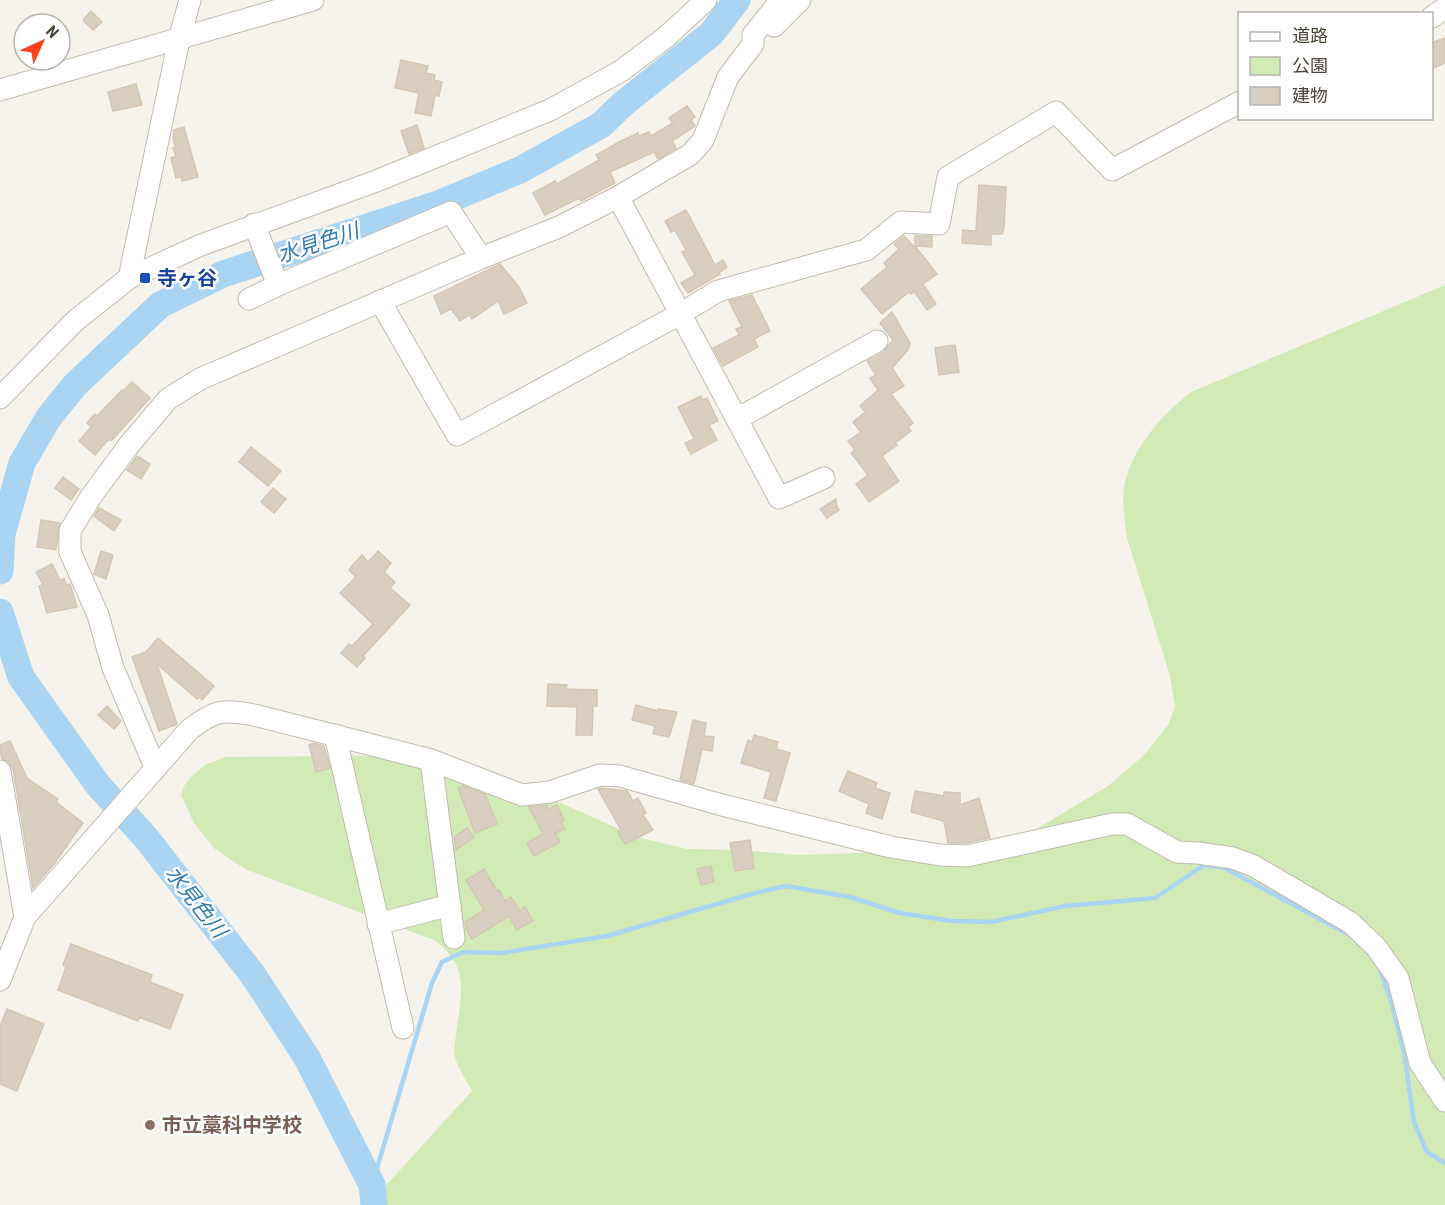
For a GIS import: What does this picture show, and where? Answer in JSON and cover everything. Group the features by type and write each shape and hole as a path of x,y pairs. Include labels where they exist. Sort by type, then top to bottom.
{"street":[{"path":"129,278 189,0"},
{"path":"0,90 313,0"},
{"path":"0,398 75,321 129,278 201,245 256,231 550,110 621,70 666,37 706,0"},
{"path":"753,44 753,35 781,0"},
{"path":"149,774 113,668 98,615 70,552 70,531 122,453 168,399 200,379 481,258 559,227 618,197 690,154 703,140 728,77 753,44 776,25 800,0"},
{"path":"380,301 457,435 718,291 866,250 900,222 939,224 948,177 1056,111 1112,170 1238,103"},
{"path":"618,197 779,498 824,478"},
{"path":"249,299 451,212 481,258"},
{"path":"256,231 278,285"},
{"path":"737,419 877,341"},
{"path":"0,980 25,917 189,730 209,715 230,710 431,760 522,795 550,792 600,775 620,776 868,842 940,855 967,856 1112,824 1127,824 1177,852 1198,852 1233,858 1254,866 1351,923 1376,946 1398,978 1419,1063 1445,1101"},
{"path":"335,735 403,1028"},
{"path":"431,760 454,938"},
{"path":"0,771 25,917"},
{"path":"378,924 450,905"}],"green space":[{"path":"1445,285 1445,1205 368,1205 472,1091 454,1054 461,990 458,969 453,959 434,940 245,869 215,849 194,823 181,795 191,777 205,765 225,757 431,755 554,800 637,837 687,849 743,850 798,855 988,849 1023,837 1108,786 1145,754 1168,725 1175,707 1170,676 1127,538 1124,510 1123,496 1129,469 1151,432 1170,410 1191,392"}],"building":[{"path":"91,11 102,22 93,30 83,20"},
{"path":"1445,38 1445,63 1433,68 1433,42"},
{"path":"401,60 428,66 426,73 435,75 434,80 442,82 439,96 435,95 431,116 415,113 419,93 395,88"},
{"path":"136,84 142,105 113,111 108,92"},
{"path":"687,106 695,117 691,120 695,126 672,141 676,148 658,159 654,152 610,172 615,183 581,201 579,198 545,215 533,193 555,181 557,184 599,160 596,155 621,141 638,133 639,136 649,132 651,136 673,123 669,118"},
{"path":"417,125 424,148 409,154 401,131"},
{"path":"184,127 198,177 182,181 181,176 176,178 171,158 176,156 173,148 176,148 173,138 174,130"},
{"path":"979,185 1006,187 1004,229 1002,234 991,234 991,245 962,243 963,230 976,231"},
{"path":"686,210 715,265 723,260 727,267 720,274 688,293 681,283 695,275 682,252 686,250 675,230 671,232 665,221"},
{"path":"904,236 937,274 923,284 936,304 927,310 914,291 911,294 909,292 882,314 861,289 887,267 884,263 899,249 894,244"},
{"path":"915,236 932,236 932,247 915,246"},
{"path":"500,264 519,287 527,303 504,314 498,301 472,319 469,315 460,321 451,309 441,314 434,296"},
{"path":"752,295 770,331 754,339 758,347 723,366 713,348 739,335 736,329 742,327 729,301"},
{"path":"892,312 910,343 908,350 892,368 904,386 891,394 913,423 908,427 911,431 882,456 899,481 869,502 856,484 868,475 851,453 855,450 848,441 861,432 853,422 865,412 860,406 878,390 870,378 876,375 867,361 884,352 893,340 880,323"},
{"path":"955,345 959,372 939,375 935,348"},
{"path":"132,382 150,398 112,440 108,440 95,455 79,441 91,427 87,423"},
{"path":"701,396 703,400 707,398 718,421 709,425 717,440 691,454 685,443 694,439 678,407"},
{"path":"251,447 281,471 268,486 239,462"},
{"path":"137,456 150,464 141,479 127,470"},
{"path":"63,477 79,489 71,500 55,488"},
{"path":"273,488 286,499 274,513 261,502"},
{"path":"836,499 839,510 827,518 820,509"},
{"path":"99,508 121,520 114,531 94,516"},
{"path":"41,520 60,523 56,550 37,547"},
{"path":"101,551 113,555 106,579 94,574"},
{"path":"378,551 391,563 384,572 395,582 390,588 410,605 363,656 365,658 357,667 341,653 349,644 352,646 373,624 340,593 356,577 349,570 352,566 362,555 368,562"},
{"path":"52,564 60,580 64,579 66,585 70,584 77,607 47,613 39,586 43,585 36,572"},
{"path":"158,638 214,686 202,700 199,697 197,699 157,664 177,724 159,731 132,657 146,652"},
{"path":"548,684 567,685 566,689 597,690 597,706 593,706 592,735 576,735 577,707 547,706"},
{"path":"636,705 658,711 658,709 677,712 669,737 653,734 655,726 632,720"},
{"path":"107,706 121,721 114,729 98,715"},
{"path":"693,720 706,723 704,736 714,737 712,751 702,749 694,784 680,780"},
{"path":"754,735 778,742 776,749 790,753 776,801 764,798 771,772 741,763 748,740 752,742"},
{"path":"10,741 27,778 58,799 56,802 83,823 54,864 33,888 13,769 9,762 2,759 0,750 0,745"},
{"path":"314,743 324,746 330,768 316,772 309,745"},
{"path":"848,771 877,783 875,788 890,793 882,819 866,813 869,804 839,791"},
{"path":"463,786 485,794 497,824 475,833 458,788"},
{"path":"598,789 627,791 633,801 638,798 646,813 643,815 653,830 625,844 618,832 621,830"},
{"path":"915,791 944,796 944,792 960,793 960,805 979,798 990,838 966,843 948,843 944,821 911,812"},
{"path":"546,805 549,809 557,805 564,820 561,822 565,829 555,833 560,842 534,856 527,843 543,834 529,807"},
{"path":"467,828 474,837 456,850 454,837"},
{"path":"750,840 754,868 735,871 730,843"},
{"path":"711,866 714,882 701,885 697,869"},
{"path":"484,869 505,901 511,897 520,911 525,907 533,921 517,930 509,916 472,939 465,922 484,910 466,880"},
{"path":"71,944 152,975 150,982 183,995 170,1029 139,1017 138,1021 58,990 66,967 63,965"},
{"path":"7,1009 44,1024 17,1091 0,1084 0,1026"}],"waterway":[{"name":"水見色川","path":"0,571 2,534 22,463 49,417 75,385 160,305 223,274 438,204 520,170 601,125 624,103 711,34 737,0"},
{"name":"水見色川","path":"0,612 21,677 98,785 146,838 253,975 307,1058 372,1185 374,1205"},
{"path":"372,1185 432,983 442,962 463,952 502,953 607,936 786,886 850,897 900,913 952,921 991,922 1066,906 1155,898 1204,865 1225,868 1346,933"},
{"path":"1379,967 1392,1004 1404,1052 1414,1122 1427,1152 1445,1163"}],"place":[{"name":"寺ヶ谷","path":"145,278"},
{"name":"市立藁科中学校","path":"150,1125"}]}
